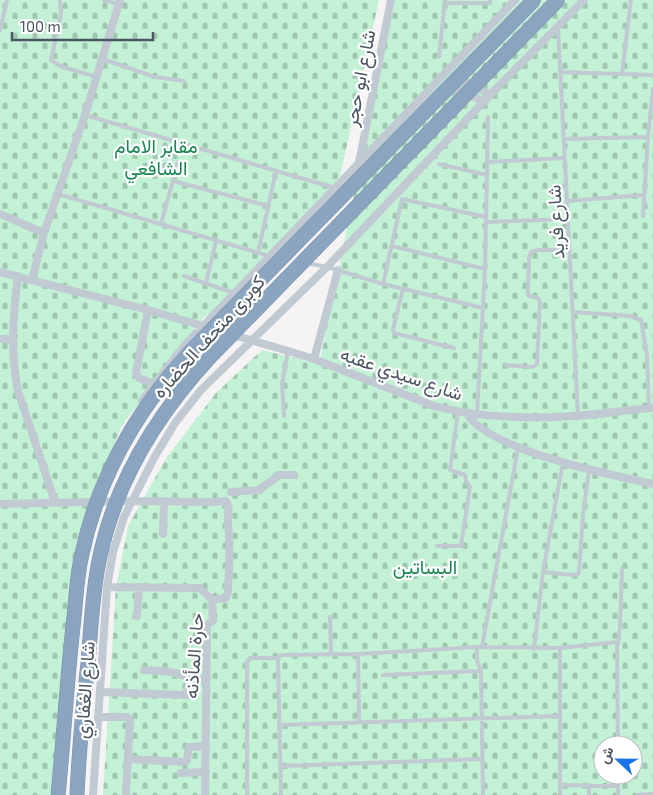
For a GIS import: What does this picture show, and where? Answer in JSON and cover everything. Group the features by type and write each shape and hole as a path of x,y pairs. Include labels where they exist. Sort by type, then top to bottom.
{"highway":[{"name":"كوبرى متحف الحضاره","path":"57,795 70,646 81,556 99,496 116,457 133,426 161,385 189,353 534,0"},
{"name":"كوبرى متحف الحضاره","path":"76,795 98,563 118,497 146,439 174,398 212,354 558,0"}],"street":[{"name":"شارع ابو حجر","path":"360,162 390,0"},
{"path":"57,795 70,601 77,554 93,502 116,446 140,404 184,346 515,0"},
{"name":"شارع الغفاري","path":"94,795 107,587 113,552 118,532 132,501 164,440 187,406 327,267 584,0"},
{"path":"32,280 44,233 98,77 119,2"},
{"path":"447,71 490,96"},
{"path":"439,79 484,102"},
{"path":"0,214 44,233"},
{"path":"314,359 338,270"},
{"name":"شارع سيدي عقبه","path":"0,272 148,310 288,351 314,359 426,403 462,412 511,416 578,416 651,408"},
{"path":"18,276 13,314 14,374 55,502"},
{"path":"148,310 136,372 141,379 154,384"},
{"path":"0,339 13,338"},
{"path":"462,412 481,429 518,447 589,470 653,484"},
{"path":"226,501 232,488 260,490 265,484 274,481 278,475 294,475"},
{"path":"0,504 226,501"},
{"path":"212,600 226,598 228,592 230,534 228,523 229,507 226,501"},
{"path":"163,534 164,502"},
{"name":"حارة المأذنه","path":"107,587 200,588 212,600 214,621 208,624 205,795"},
{"path":"137,616 139,587"},
{"path":"144,670 179,674 187,677 190,681"},
{"path":"190,681 207,679"},
{"path":"101,692 187,695 190,681"},
{"path":"98,717 127,717 130,719 126,795"},
{"path":"128,759 185,762 189,747 206,746"},
{"path":"182,773 206,772"}],"lane":[{"path":"0,30 8,0"},
{"path":"60,0 61,14 51,60 62,67 98,77"},
{"path":"104,0 119,2"},
{"path":"439,57 445,1 490,3 490,0"},
{"path":"622,73 630,0"},
{"name":"شارع فريد","path":"558,27 578,416"},
{"path":"103,59 154,77 184,80"},
{"path":"560,72 653,75"},
{"path":"643,216 653,88"},
{"path":"85,115 335,188"},
{"path":"477,414 485,269 488,117"},
{"path":"564,139 648,137"},
{"path":"487,162 565,158"},
{"path":"161,224 178,162"},
{"path":"439,164 487,175"},
{"path":"258,253 276,171"},
{"path":"173,181 268,206"},
{"path":"58,194 216,241 289,260"},
{"path":"567,201 644,194"},
{"path":"383,284 402,199 486,217"},
{"path":"486,222 568,219"},
{"path":"206,283 216,241"},
{"path":"392,246 485,269"},
{"path":"506,365 533,367 537,364 540,301 538,298 528,294 529,258 531,252 570,250"},
{"path":"298,261 483,308"},
{"path":"184,276 234,293"},
{"path":"403,288 393,329 394,333 454,348"},
{"path":"573,312 630,316 641,320 647,356 651,408"},
{"path":"284,416 282,384 288,351"},
{"path":"437,546 462,546 470,487 465,475 450,470 462,412"},
{"path":"483,795 482,670 477,661 518,447"},
{"path":"534,649 543,572 563,462"},
{"path":"543,572 578,574 589,470"},
{"path":"618,735 618,644 622,569"},
{"path":"330,617 330,654"},
{"path":"247,795 246,663 250,658 479,647 534,649 617,642 618,644"},
{"path":"560,648 560,795"},
{"path":"358,654 359,722"},
{"path":"278,658 281,795"},
{"path":"383,675 482,670"},
{"path":"280,725 559,716"},
{"path":"281,766 482,759"},
{"path":"560,784 618,786 618,795"},
{"path":"589,785 589,795"},
{"path":"637,795 653,794"}],"green space":[{"name":"مقابر الامام الشافعي","path":"0,0 379,0 336,194 233,301 204,317 121,427 96,489 66,635 51,795 0,795"},
{"name":"البساتين","path":"394,0 653,0 653,795 103,795 116,587 128,526 167,457 216,393 262,350 319,364"}]}
